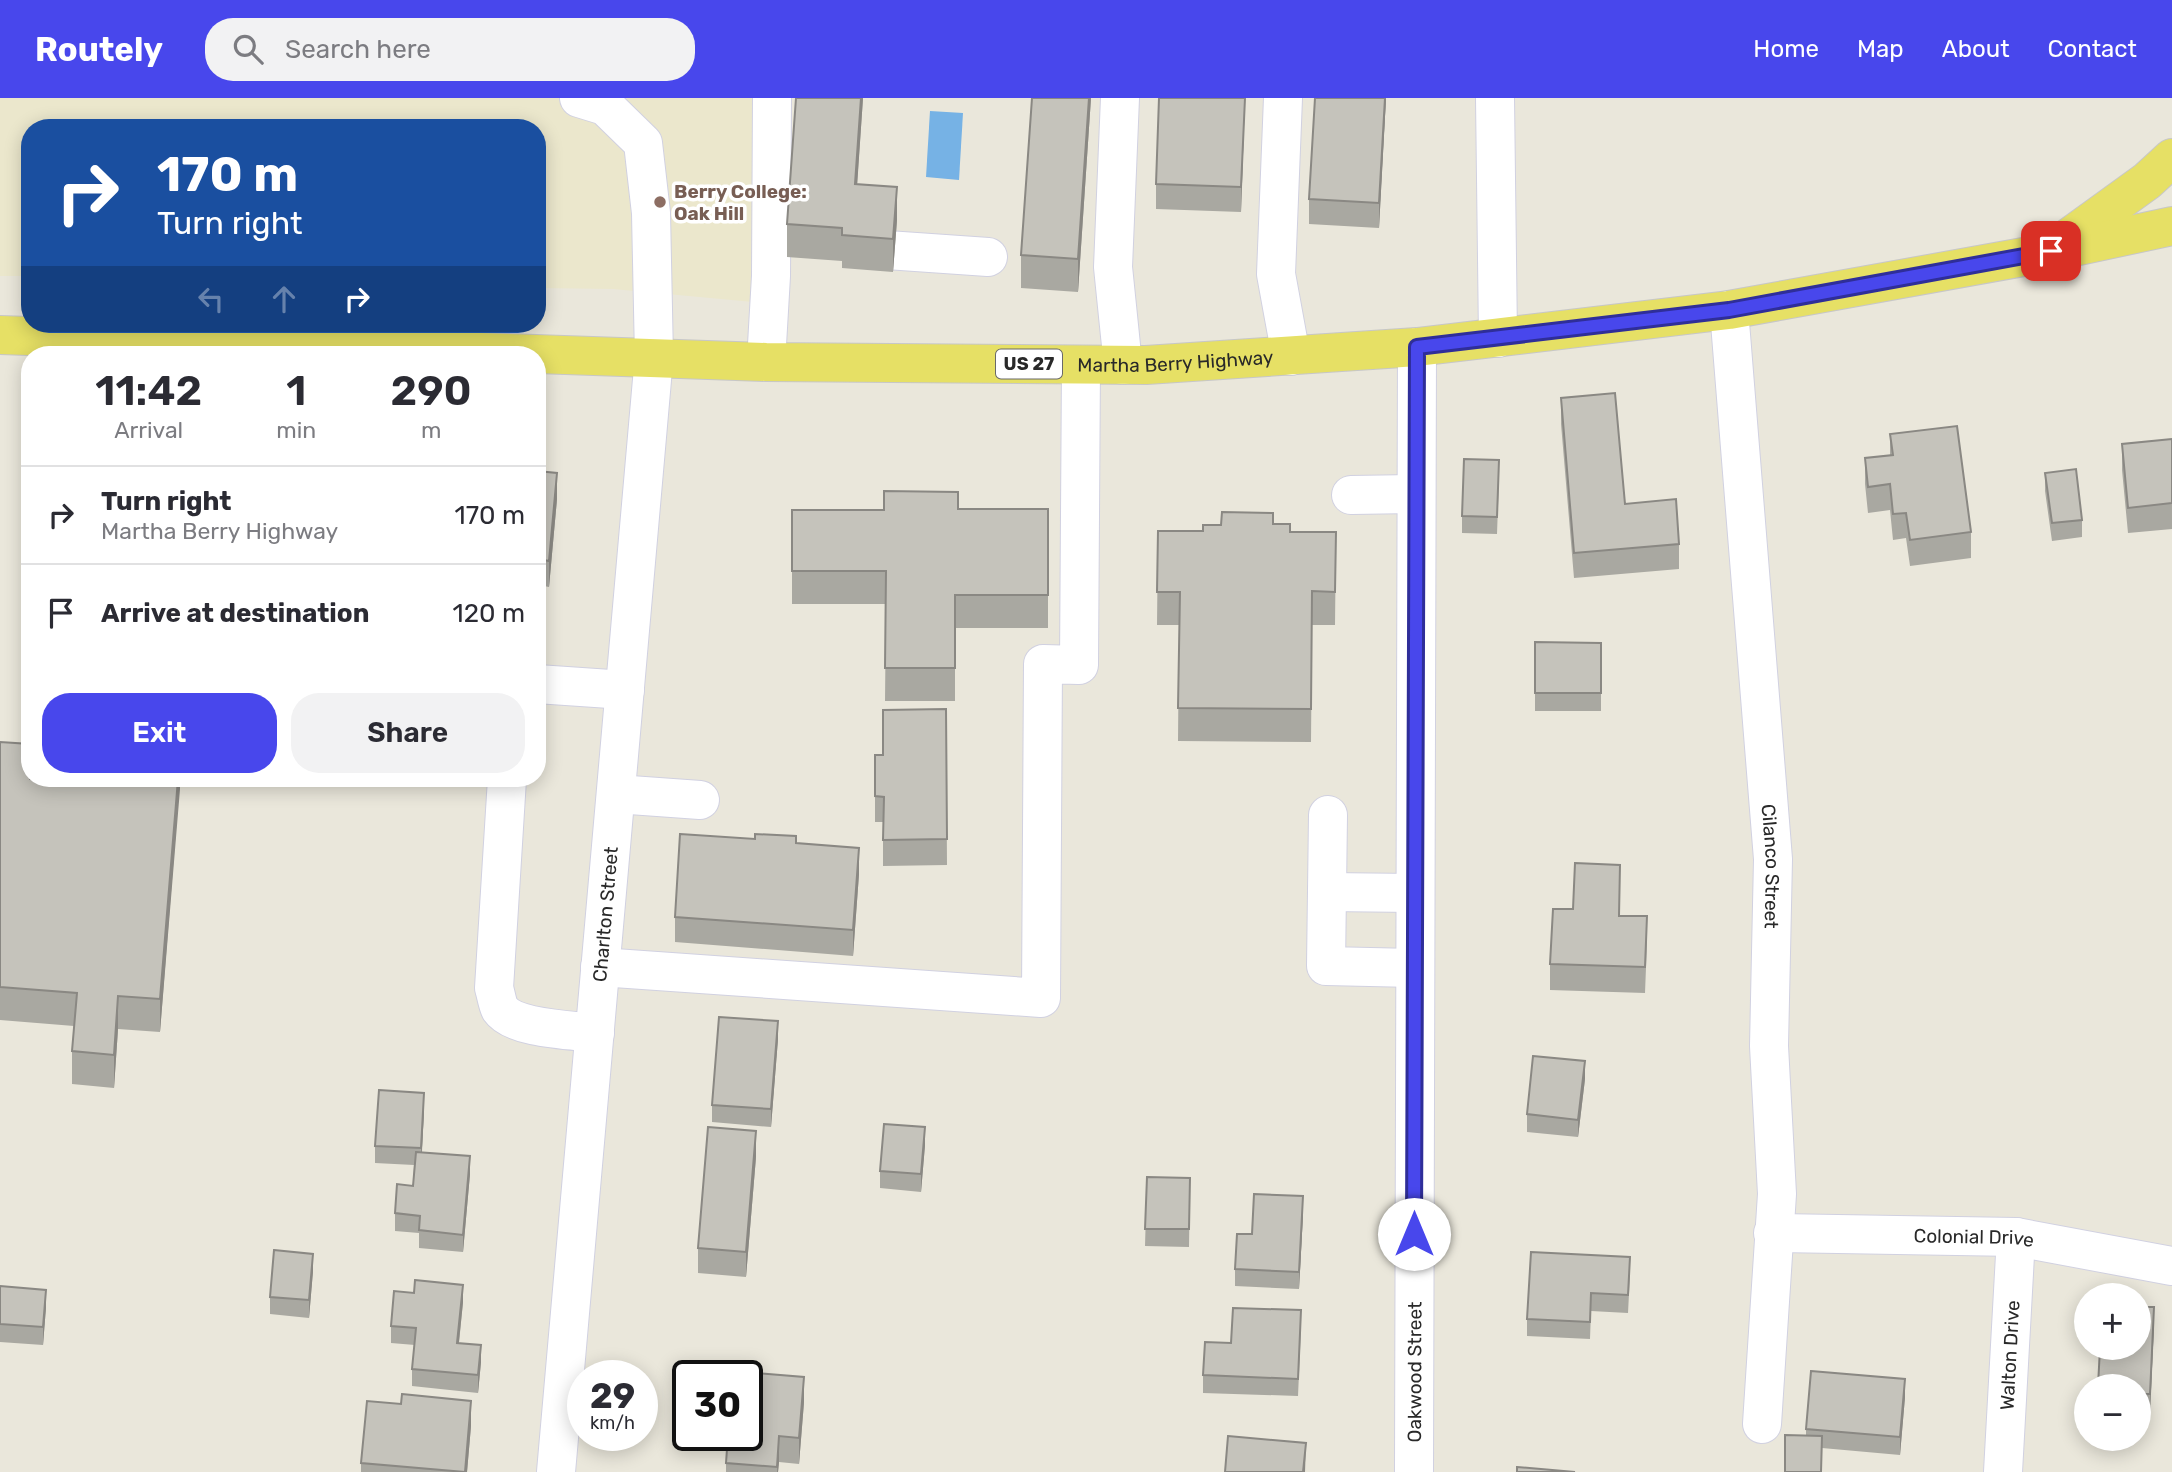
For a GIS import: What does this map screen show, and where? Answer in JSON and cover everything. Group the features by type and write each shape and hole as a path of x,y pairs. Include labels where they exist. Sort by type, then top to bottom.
{"main road":[{"path":"2051,251 2147,181 2172,158"},
{"name":"Martha Berry Highway","path":"546,353 766,362 1123,365 1417,347 1729,310 2172,226"},
{"name":"Martha Berry Highway","path":"0,335 327,346"}],"street":[{"name":"Charlton Street","path":"556,1472 654,357 651,213 643,143 605,106 579,98"},
{"path":"766,362 771,276 772,98"},
{"path":"1120,98 1113,267 1123,365"},
{"path":"1283,98 1276,274 1291,356"},
{"path":"1495,98 1498,338"},
{"path":"887,250 988,257"},
{"name":"Cilanco Street","path":"1729,310 1773,859 1769,1046 1777,1194 1762,1424"},
{"name":"Oakwood Street","path":"1414,1472 1414,494 1417,347"},
{"path":"600,967 1041,998 1043,664 1079,665 1082,365"},
{"path":"1351,495 1414,494"},
{"path":"546,685 625,690"},
{"path":"507,787 494,988 500,1008 511,1018 526,1023 595,1033"},
{"path":"616,794 700,800"},
{"path":"1328,815 1326,966 1414,968"},
{"path":"1327,892 1415,893"},
{"name":"Colonial Drive","path":"1773,1233 2016,1237 2172,1266"},
{"name":"Walton Drive","path":"2003,1472 2016,1237"}],"shaded area":[{"name":"Berry College: Oak Hill","path":"0,98 791,98 776,304 613,289 546,288 546,119 21,119 21,276 0,276"}],"water":[{"path":"930,111 963,113 959,180 926,177"}],"building":[{"path":"796,98 861,98 855,184 897,187 893,239 842,235 842,228 787,224"},
{"path":"1032,98 1089,98 1078,259 1021,255"},
{"path":"1159,98 1245,98 1241,187 1156,184"},
{"path":"1315,98 1385,98 1379,203 1309,199"},
{"path":"1615,393 1625,504 1676,499 1679,544 1574,553 1561,398"},
{"path":"1957,426 1971,532 1910,540 1906,513 1893,514 1890,484 1868,487 1865,458 1893,455 1890,434"},
{"path":"2172,439 2172,503 2128,508 2122,444"},
{"path":"1464,459 1499,460 1497,517 1462,516"},
{"path":"2076,469 2082,520 2052,523 2045,473"},
{"path":"546,472 557,473 549,561 546,560"},
{"path":"884,491 958,492 958,509 1048,509 1048,595 955,595 955,668 885,668 886,571 792,571 792,510 884,510"},
{"path":"1222,512 1273,513 1273,524 1290,524 1290,532 1336,532 1335,592 1312,591 1311,709 1178,708 1180,592 1157,592 1158,531 1203,531 1203,525 1221,525"},
{"path":"1535,642 1601,643 1601,693 1535,693"},
{"path":"946,709 947,839 883,840 884,797 875,796 875,755 883,755 883,710"},
{"path":"0,742 21,743 21,787 177,787 160,999 118,996 114,1055 72,1051 77,993 0,987"},
{"path":"680,834 755,839 755,834 796,836 796,843 859,848 853,930 675,917"},
{"path":"1575,863 1620,865 1619,916 1647,916 1645,967 1550,964 1553,909 1573,909"},
{"path":"719,1017 778,1021 771,1109 712,1105"},
{"path":"1533,1056 1585,1061 1578,1120 1527,1114"},
{"path":"379,1090 424,1093 421,1148 375,1146"},
{"path":"884,1124 925,1127 921,1174 880,1171"},
{"path":"708,1127 756,1131 746,1252 698,1248"},
{"path":"416,1152 470,1156 463,1235 419,1230 420,1216 395,1213 397,1184 413,1186"},
{"path":"1147,1177 1190,1178 1189,1229 1145,1229"},
{"path":"1254,1194 1303,1196 1299,1272 1235,1269 1237,1234 1252,1234"},
{"path":"274,1250 313,1254 309,1300 270,1297"},
{"path":"1531,1252 1630,1257 1628,1295 1591,1293 1590,1322 1527,1319"},
{"path":"415,1280 463,1285 457,1343 481,1345 478,1375 412,1369 416,1328 391,1326 394,1291 414,1293"},
{"path":"0,1286 46,1290 43,1327 0,1324"},
{"path":"2151,1307 2154,1307 2151,1374 2099,1374 2099,1360 2151,1360"},
{"path":"1233,1308 1301,1310 1298,1379 1203,1375 1205,1342 1231,1343"},
{"path":"1811,1371 1905,1379 1900,1437 1806,1429"},
{"path":"763,1374 804,1377 799,1438 779,1436 777,1467 726,1463 727,1451 763,1451"},
{"path":"402,1394 471,1401 465,1472 361,1463 367,1401 401,1404"},
{"path":"1785,1435 1822,1436 1821,1472 1785,1472"},
{"path":"1228,1436 1306,1443 1303,1472 1225,1472"},
{"path":"1517,1467 1575,1472 1517,1472"}],"place":[{"name":"Berry College: Oak Hill","path":"660,202"}],"route":[{"path":"1414,1234 1417,347 1729,310 2051,251"}]}
